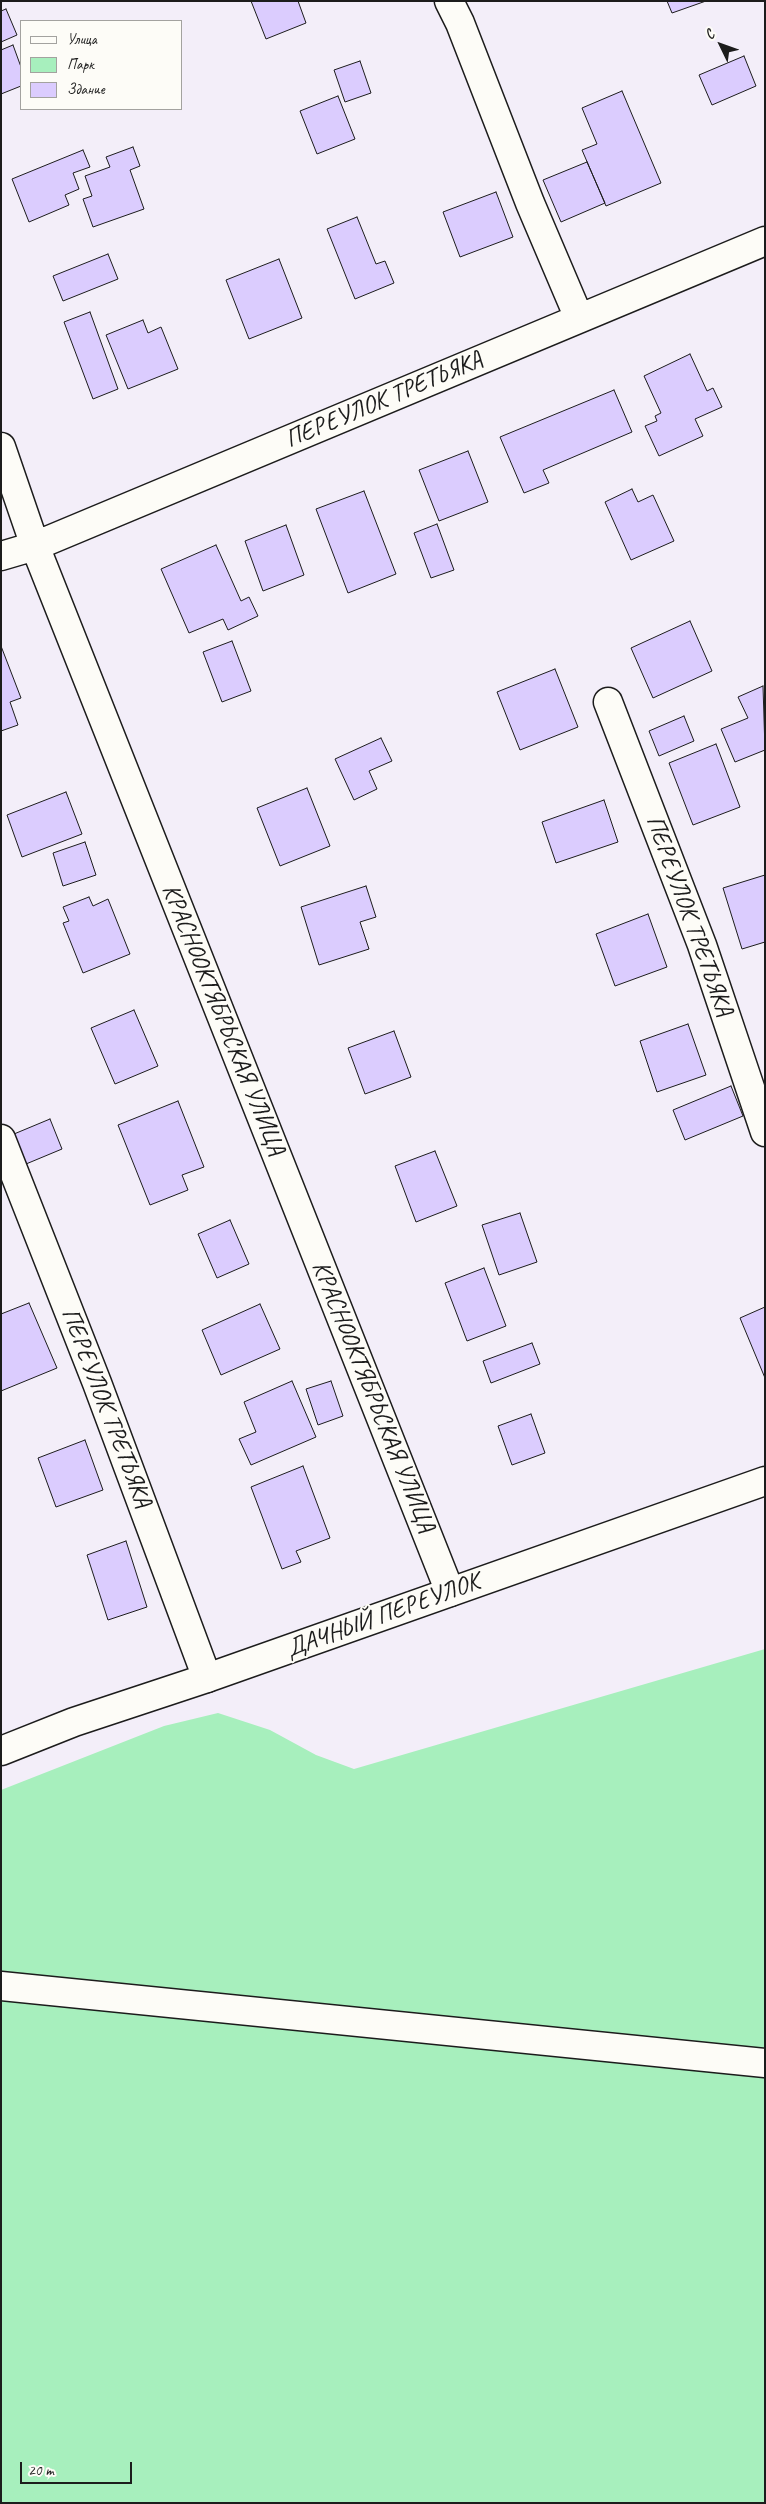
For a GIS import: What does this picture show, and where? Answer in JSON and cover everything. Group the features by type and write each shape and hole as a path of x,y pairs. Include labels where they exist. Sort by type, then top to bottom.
{"street":[{"path":"449,1 460,23 530,203 579,318"},
{"name":"ПЕРЕУЛОК ТРЕТЬЯКА","path":"1,556 34,546 765,241"},
{"name":"КРАСНООКТЯБРЬСКАЯ УЛИЦА","path":"1,447 34,546 450,1592"},
{"name":"ПЕРЕУЛОК ТРЕТЬЯКА","path":"608,702 702,944 765,1132"},
{"name":"ПЕРЕУЛОК ТРЕТЬЯКА","path":"1,1139 97,1383 208,1678"},
{"name":"ДАЧНЫЙ ПЕРЕУЛОК","path":"1,1751 74,1722 208,1678 765,1481"},
{"path":"1,1986 765,2063"}],"green space":[{"path":"765,1649 765,2503 1,2503 1,1790 164,1726 218,1713 270,1730 316,1755 354,1769"}],"building":[{"path":"251,1 298,1 306,23 266,39"},
{"path":"667,1 706,1 672,13"},
{"path":"6,9 17,35 1,42 1,11"},
{"path":"13,45 20,64 20,86 1,94 1,50"},
{"path":"744,56 756,86 712,105 699,75"},
{"path":"360,61 371,93 345,102 334,70"},
{"path":"622,91 661,183 606,206 582,150 597,144 582,108"},
{"path":"338,96 355,139 317,154 300,111"},
{"path":"133,147 140,166 130,170 144,209 93,227 83,199 92,196 85,176 110,167 106,157"},
{"path":"83,150 90,167 73,173 79,189 65,195 69,205 29,222 12,179"},
{"path":"587,162 605,203 561,222 543,180"},
{"path":"496,192 513,237 460,257 443,212"},
{"path":"357,217 376,264 385,261 394,283 355,299 327,229"},
{"path":"108,254 118,279 63,301 53,276"},
{"path":"279,259 302,318 249,339 226,280"},
{"path":"90,312 118,389 93,399 64,322"},
{"path":"143,320 148,333 161,327 178,369 128,389 106,335"},
{"path":"690,354 707,391 713,388 722,407 695,419 703,436 659,456 645,426 657,421 655,416 661,413 644,376"},
{"path":"614,390 632,432 543,470 549,483 524,493 500,437"},
{"path":"468,451 488,502 439,521 419,470"},
{"path":"632,489 638,502 653,495 674,541 631,560 605,502"},
{"path":"364,491 396,574 348,593 316,509"},
{"path":"437,524 454,570 431,578 414,533"},
{"path":"286,525 304,575 263,591 245,541"},
{"path":"216,545 241,601 249,597 258,616 228,630 223,619 189,633 161,569"},
{"path":"690,621 712,671 653,698 631,648"},
{"path":"232,641 251,691 222,702 203,652"},
{"path":"1,646 21,698 10,702 18,725 1,731"},
{"path":"555,669 578,727 520,750 497,692"},
{"path":"763,686 765,750 735,762 721,729 748,718 738,697"},
{"path":"684,716 694,741 659,756 649,731"},
{"path":"381,738 392,761 369,771 377,789 354,800 335,759"},
{"path":"716,744 740,807 693,825 669,763"},
{"path":"307,788 330,846 280,866 257,808"},
{"path":"66,792 82,834 22,857 7,815"},
{"path":"604,800 618,842 556,863 542,822"},
{"path":"85,842 96,875 63,886 53,853"},
{"path":"765,875 765,942 742,949 723,888"},
{"path":"366,886 376,917 360,922 369,949 319,965 301,907"},
{"path":"89,897 93,906 108,899 130,954 83,973 63,923 69,921 63,907"},
{"path":"648,914 667,967 615,986 596,934"},
{"path":"134,1010 158,1066 115,1084 91,1028"},
{"path":"688,1024 706,1075 657,1092 640,1041"},
{"path":"394,1031 411,1077 365,1094 348,1048"},
{"path":"731,1086 743,1116 685,1140 673,1110"},
{"path":"178,1101 204,1167 182,1175 188,1190 150,1205 118,1125"},
{"path":"50,1119 62,1149 26,1164 14,1134"},
{"path":"435,1151 457,1206 416,1222 395,1166"},
{"path":"520,1213 537,1262 499,1275 482,1225"},
{"path":"230,1220 249,1264 217,1278 198,1234"},
{"path":"484,1268 506,1326 467,1341 445,1283"},
{"path":"29,1303 57,1368 1,1391 1,1314"},
{"path":"260,1304 280,1349 221,1375 202,1330"},
{"path":"765,1307 765,1378 740,1318"},
{"path":"532,1343 540,1364 491,1383 483,1361"},
{"path":"292,1381 316,1437 251,1465 239,1439 256,1432 244,1402"},
{"path":"331,1381 343,1416 318,1425 306,1389"},
{"path":"531,1414 545,1453 512,1465 498,1426"},
{"path":"85,1440 103,1490 56,1507 38,1458"},
{"path":"303,1466 330,1538 296,1551 301,1562 282,1569 251,1487"},
{"path":"126,1541 147,1607 108,1620 87,1555"}]}
